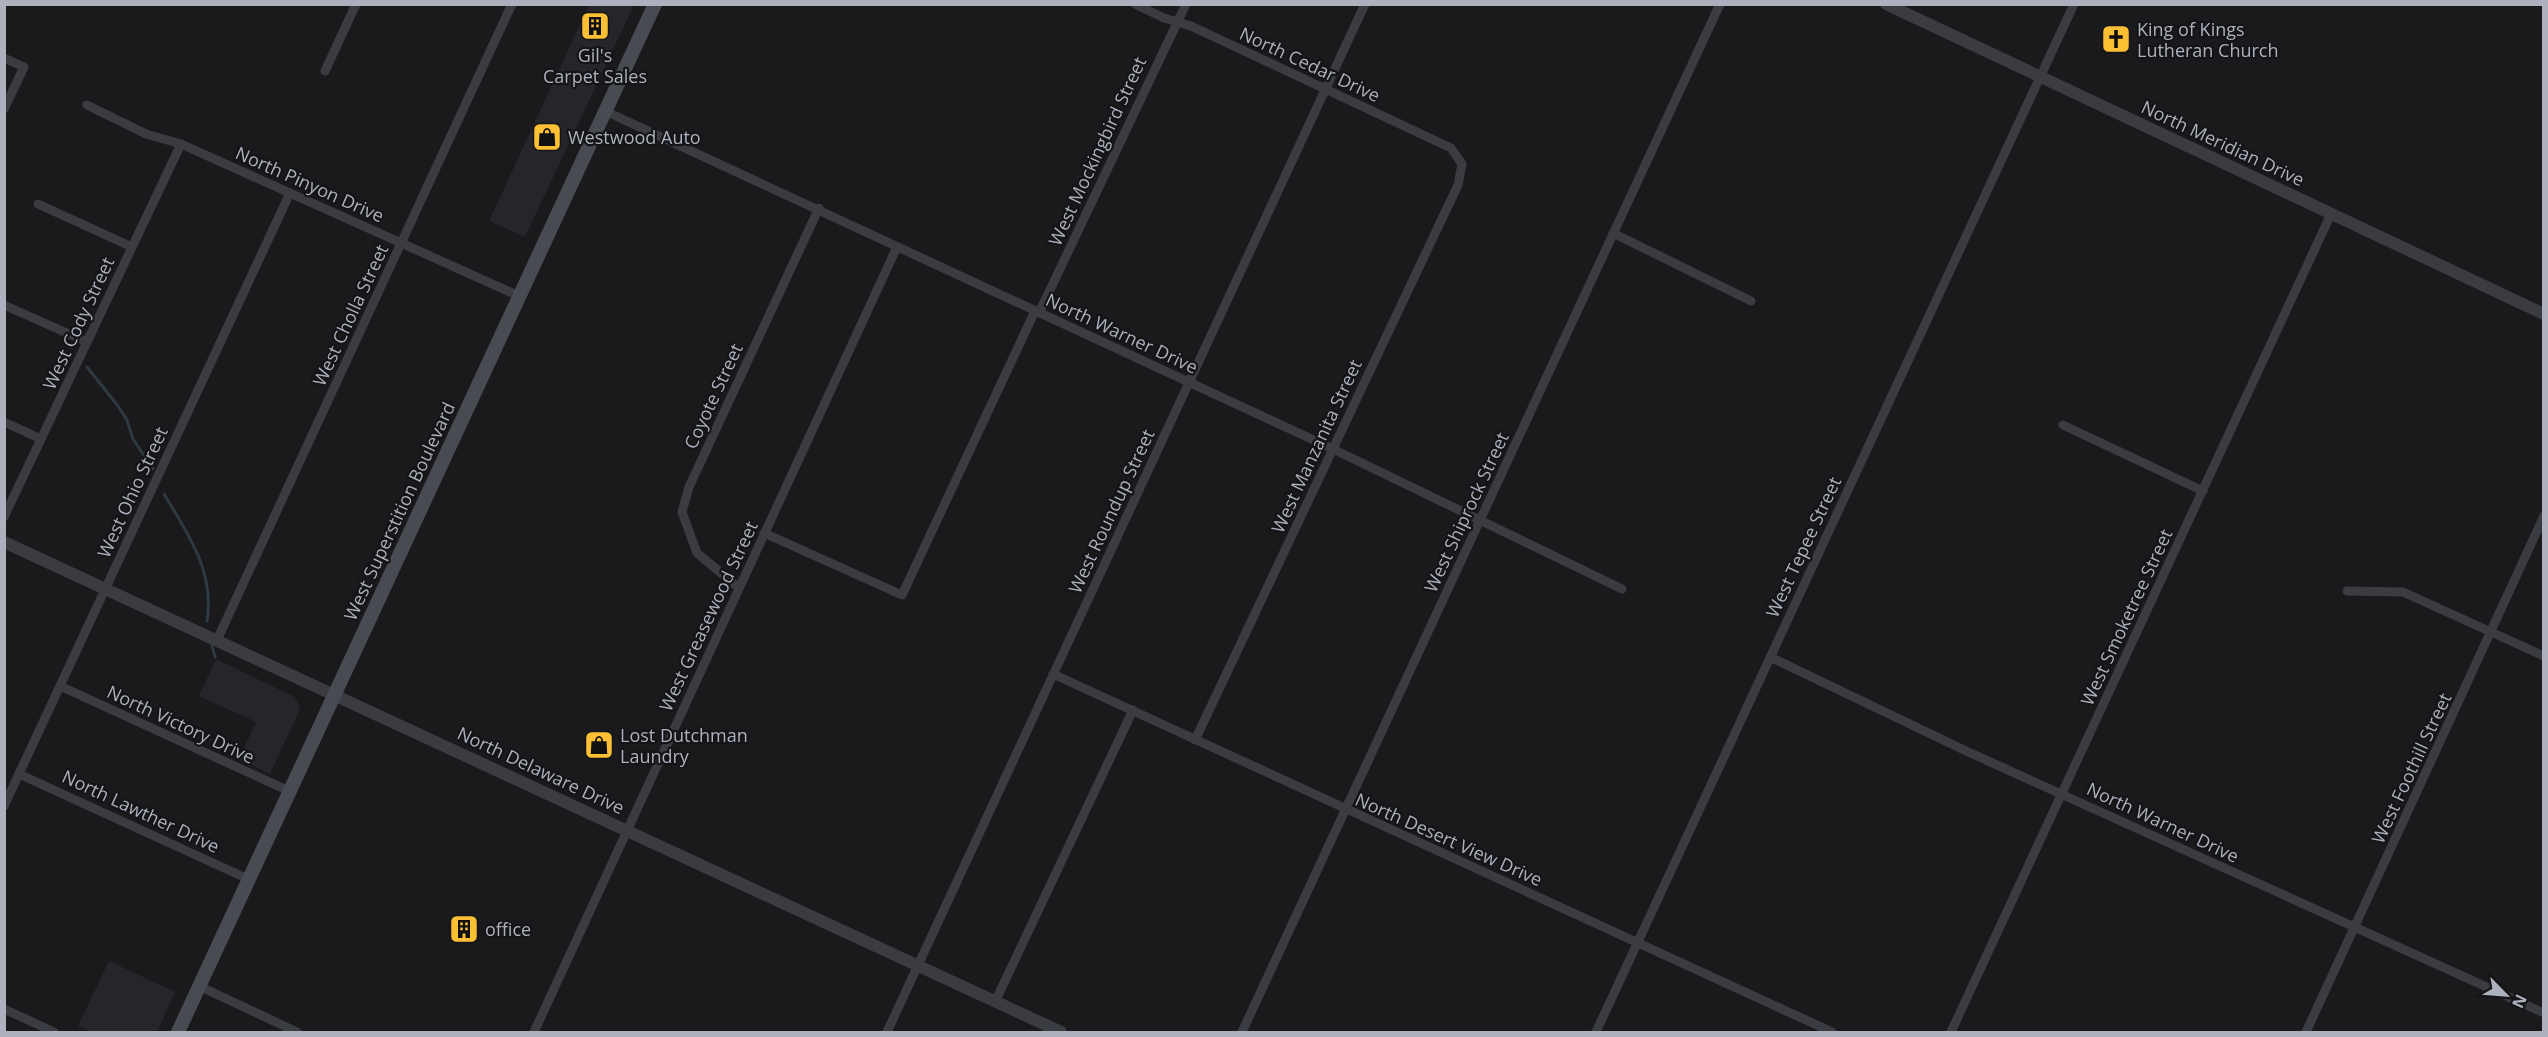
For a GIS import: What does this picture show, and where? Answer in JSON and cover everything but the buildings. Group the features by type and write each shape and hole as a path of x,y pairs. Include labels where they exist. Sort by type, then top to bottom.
{"main road":[{"name":"West Superstition Boulevard","path":"178,1032 655,4"}],"street":[{"path":"325,71 356,4"},
{"name":"West Cholla Street","path":"216,640 512,4"},
{"name":"North Cedar Drive","path":"1135,4 1325,88 1451,148 1462,164"},
{"name":"West Mockingbird Street","path":"764,533 902,595 1185,4"},
{"name":"West Roundup Street","path":"887,1032 1365,4"},
{"name":"West Shiprock Street","path":"1242,1032 1720,4"},
{"name":"North Meridian Drive","path":"1886,4 2544,314"},
{"name":"West Tepee Street","path":"1596,1032 2074,4"},
{"path":"4,58 24,68 4,109"},
{"name":"North Pinyon Drive","path":"87,105 146,134 181,144 519,296"},
{"name":"North Warner Drive","path":"605,111 819,208 897,247 1333,449 1622,589"},
{"name":"West Cody Street","path":"4,517 181,144"},
{"name":"West Manzanita Street","path":"1195,740 1458,185 1462,164"},
{"name":"West Ohio Street","path":"4,806 290,193"},
{"path":"38,204 132,247"},
{"name":"Coyote Street","path":"738,587 697,553 682,512 689,487 819,208"},
{"name":"West Smoketree Street","path":"1951,1032 2331,214"},
{"path":"1613,233 1751,301"},
{"name":"West Greasewood Street","path":"534,1032 897,247"},
{"path":"4,305 87,342"},
{"path":"4,422 41,439"},
{"path":"2063,425 2203,491"},
{"name":"West Foothill Street","path":"2306,1032 2544,516"},
{"name":"North Delaware Drive","path":"4,542 1061,1032"},
{"path":"2347,591 2403,592 2491,634 2544,656"},
{"name":"North Warner Drive","path":"1770,657 1953,745 2544,1013"},
{"name":"North Desert View Drive","path":"1053,674 1832,1032"},
{"name":"North Victory Drive","path":"60,686 289,791"},
{"path":"995,1002 1133,711"},
{"name":"North Lawther Drive","path":"20,774 248,879"},
{"path":"199,986 297,1032"},
{"path":"4,1010 54,1032"}],"shaded area":[{"path":"589,5 634,5 525,237 489,221"},
{"path":"216,659 295,697 300,709 270,774 239,759 256,722 199,696"},
{"path":"109,961 175,992 157,1032 91,1032 78,1026"}],"waterway":[{"path":"87,367 118,406 127,420 133,439 153,469"},
{"path":"164,494 198,554 207,586 207,621"},
{"path":"212,646 215,657"}],"place":[{"name":"Gil's Carpet Sales","path":"595,26"},
{"name":"King of Kings Lutheran Church","path":"2116,39"},
{"name":"Westwood Auto","path":"547,137"},
{"name":"Lost Dutchman Laundry","path":"599,745"},
{"name":"office","path":"464,929"}]}
